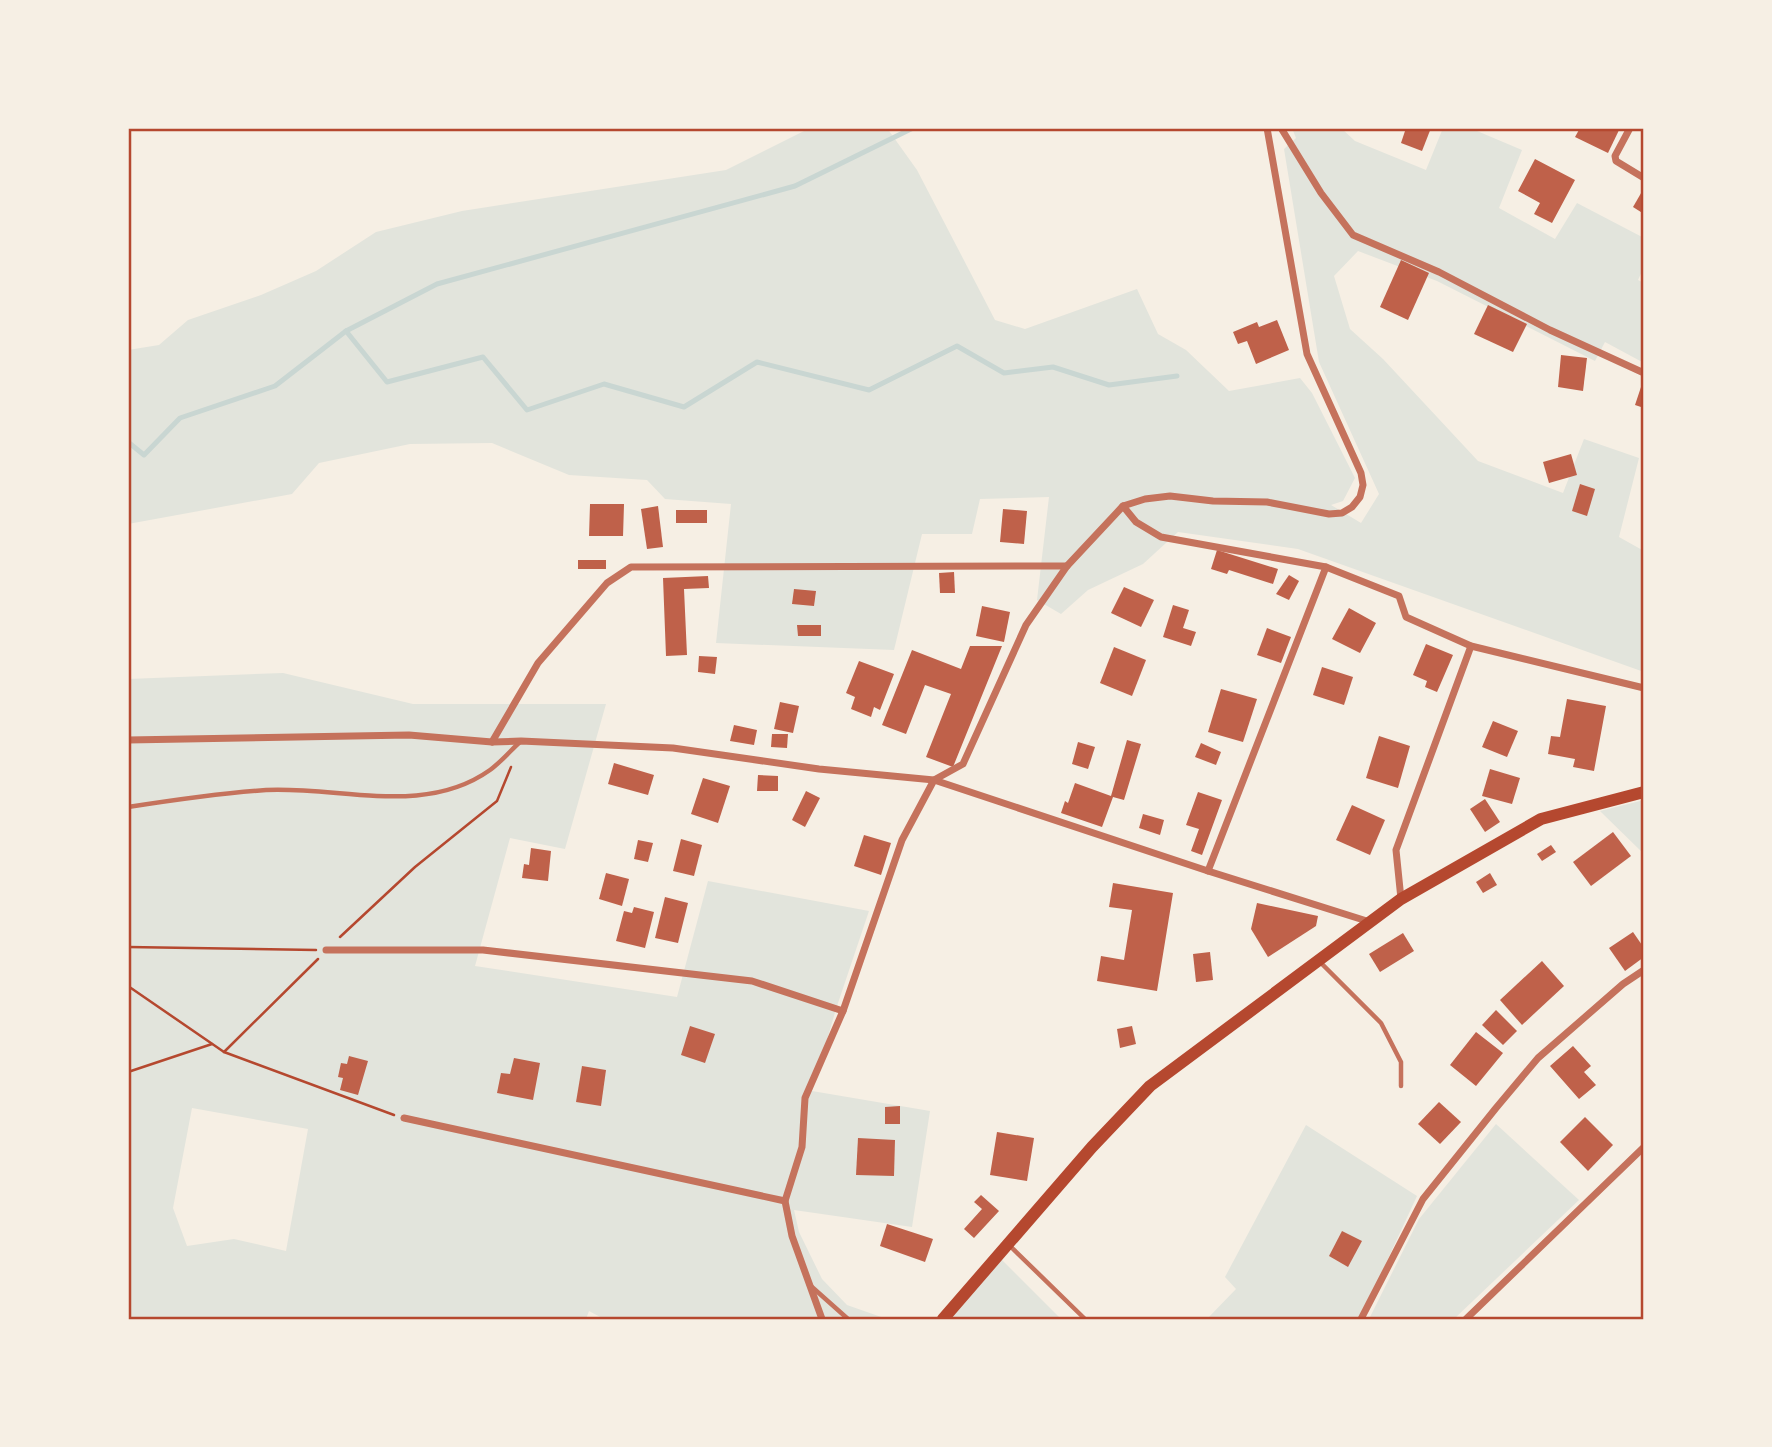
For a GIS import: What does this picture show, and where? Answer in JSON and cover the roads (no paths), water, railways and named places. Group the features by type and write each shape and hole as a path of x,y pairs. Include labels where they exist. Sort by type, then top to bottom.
{"main road":[{"path":"943,1319 1092,1147 1150,1086 1401,899 1541,819 1644,792"}],"street":[{"path":"822,1319 792,1236 785,1201 802,1147 804,1098 843,1011 902,840 934,780 963,764 1026,625 1067,566 1123,506 1145,499 1170,496 1213,501 1267,502 1329,514 1342,513 1352,507 1360,497 1363,485 1361,473 1307,354 1267,128"},
{"path":"1281,128 1321,193 1353,235 1439,272 1550,330 1644,373"},
{"path":"1629,128 1615,156 1616,162 1644,178"},
{"path":"1123,506 1136,522 1161,537 1326,567 1399,596 1406,617 1471,646 1644,688"},
{"path":"492,742 538,663 607,583 631,567 1067,566"},
{"path":"1208,871 1326,567"},
{"path":"1401,899 1396,849 1471,646"},
{"path":"128,740 409,735 492,742 673,748 819,769 934,780 1371,922"},
{"path":"326,950 483,950 752,981 843,1011"},
{"path":"1361,1319 1423,1199 1496,1108 1538,1058 1623,984 1644,970"},
{"path":"404,1118 785,1201"},
{"path":"1466,1319 1644,1147"}],"lane":[{"path":"128,807 267,790 391,796 432,795 462,785 490,770 522,741"},
{"path":"1318,961 1381,1023 1402,1062 1401,1086"},
{"path":"1009,1245 1085,1319"},
{"path":"810,1285 848,1319"}],"waterway":[{"path":"346,331 437,284 795,186 913,128"},
{"path":"128,442 144,455 180,418 275,386 346,331 387,382 483,357 527,410 604,384 684,407 757,362 869,390 957,346 1004,373 1053,367 1109,385 1177,376"}]}
